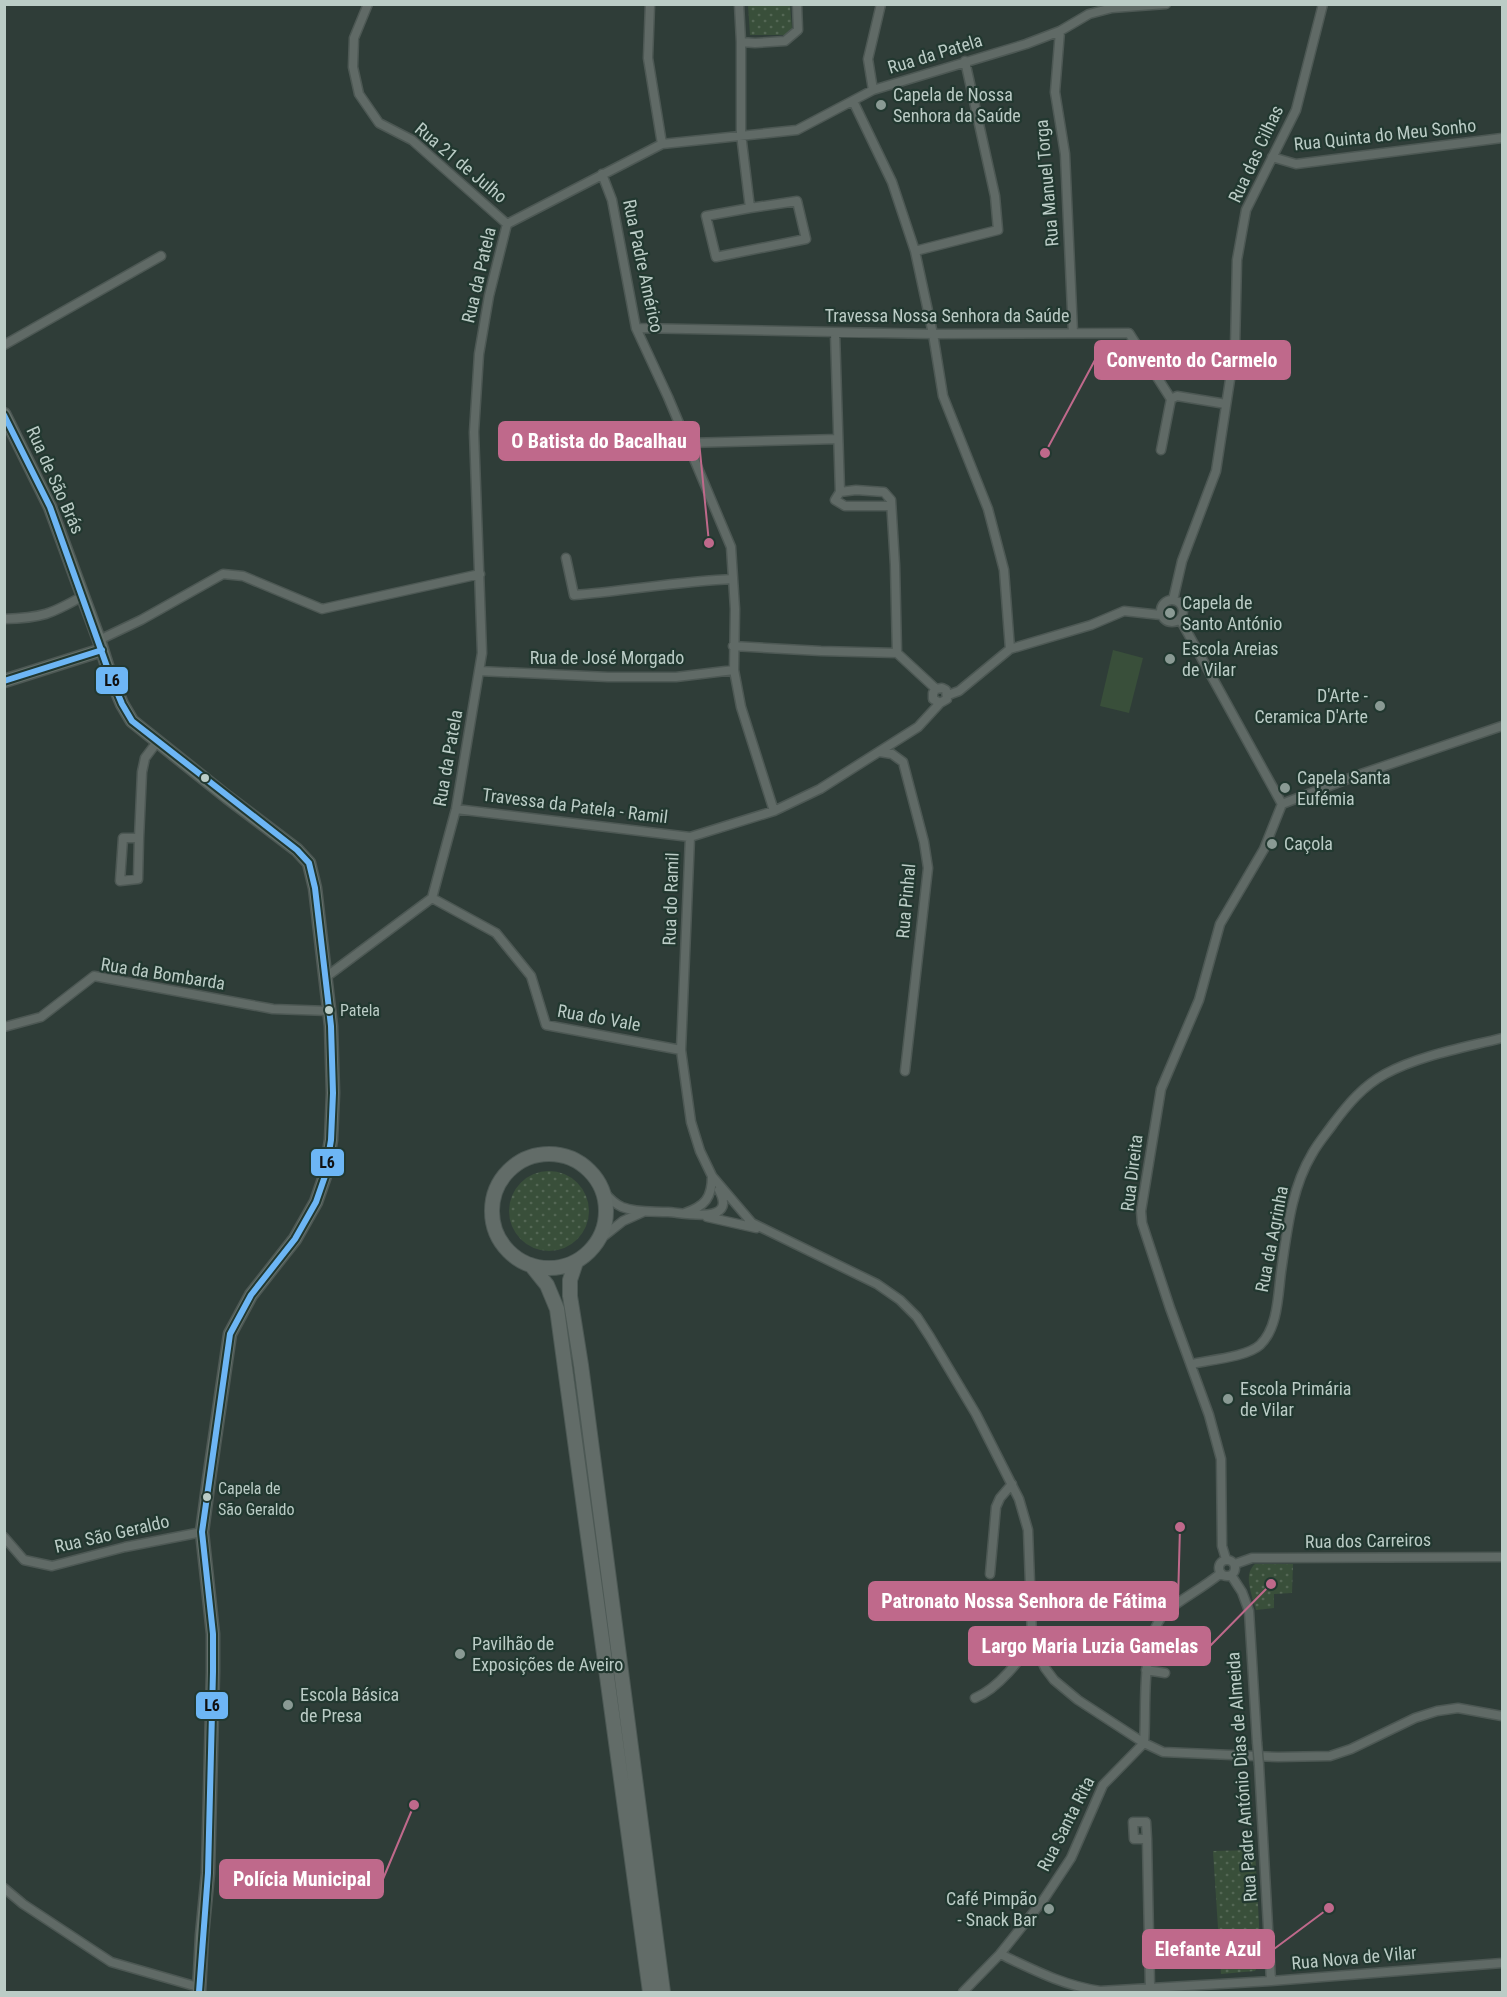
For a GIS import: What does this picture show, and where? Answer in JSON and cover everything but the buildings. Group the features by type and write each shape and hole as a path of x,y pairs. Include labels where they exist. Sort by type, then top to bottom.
{"main road":[{"path":"551,1153 568,1156 584,1164 596,1176 604,1192 607,1209 605,1225 599,1240 576,1262 562,1267 547,1268 531,1265 518,1259 506,1249 493,1222 492,1206 496,1189 505,1174 518,1162 533,1155 551,1153"},
{"path":"576,1262 570,1280 570,1296 663,1992"},
{"path":"531,1265 547,1285 557,1309 650,1992"}],"street":[{"name":"Rua 21 de Julho","path":"369,4 354,38 353,67 359,94 379,123 412,140 507,224"},
{"path":"650,4 648,58 662,144"},
{"path":"739,4 741,134 750,208"},
{"path":"741,42 785,41 798,30 797,4"},
{"path":"873,90 868,58 881,4"},
{"name":"Rua da Patela","path":"432,898 456,809 482,653 474,432 479,354 489,296 507,224 662,144 796,130 873,90 1026,44 1060,31 1089,14 1112,8 1166,4"},
{"name":"Rua das Cilhas","path":"1173,600 1182,561 1216,471 1235,347 1237,260 1246,210 1296,110 1323,4"},
{"name":"Rua Manuel Torga","path":"1060,31 1055,92 1065,154 1073,333"},
{"path":"915,251 998,230 995,196 965,61"},
{"path":"853,101 892,182 915,251 933,334 943,396 988,509 1004,570 1010,649"},
{"name":"Rua Quinta do Meu Sonho","path":"1272,157 1296,164 1503,138"},
{"name":"Rua Padre Américo","path":"602,174 612,200 636,328 731,547 735,609 734,670 741,707 774,811"},
{"path":"797,201 806,239 717,256 706,216 750,208 797,201"},
{"path":"4,345 161,256"},
{"name":"Travessa Nossa Senhora da Saúde","path":"636,328 933,334 1129,333 1171,399"},
{"path":"835,333 840,492 835,500 845,506 891,506"},
{"path":"1161,450 1171,399 1177,396 1226,404"},
{"name":"Rua de São Brás","path":"4,414 50,507 122,704 132,721 297,850 309,863 315,888 329,1011 333,1093 331,1140 325,1176 316,1202 295,1239 251,1295 230,1334 202,1532 213,1634 213,1672 208,1873 199,1990"},
{"path":"687,443 838,438"},
{"path":"840,492 856,490 884,492 891,500 895,555 897,653"},
{"path":"566,558 574,595 618,592 690,581 733,579"},
{"path":"4,681 101,645 223,574 243,576 322,609 480,574"},
{"path":"4,619 33,618 51,614 83,596"},
{"path":"1161,615 1165,602 1173,600 1182,606 1180,619 1282,804 1358,775 1503,726"},
{"path":"936,688 933,699 940,703 945,702 948,695 959,691 1010,649 1091,624 1124,611 1161,615 1169,622 1180,619"},
{"path":"733,646 897,653 936,688 946,690 948,695"},
{"name":"Rua de José Morgado","path":"479,671 676,677 734,670"},
{"name":"Rua do Ramil","path":"712,1176 700,1151 691,1122 681,1050 690,837 774,811 820,789 918,727 940,703"},
{"path":"139,838 123,838 120,881 138,879 142,772 146,758 157,742"},
{"name":"Rua Pinhal","path":"880,752 892,754 903,762 924,842 928,868 905,1071"},
{"name":"Rua Direita","path":"1226,1559 1222,1546 1221,1459 1209,1415 1141,1217 1161,1089 1199,1000 1220,924 1264,849 1282,804"},
{"name":"Travessa da Patela - Ramil","path":"456,809 690,837"},
{"path":"326,978 432,898"},
{"name":"Rua do Vale","path":"432,898 496,933 531,976 546,1025 681,1050"},
{"name":"Rua da Bombarda","path":"4,1027 41,1017 94,976 273,1009 329,1011"},
{"name":"Rua da Agrinha","path":"1191,1364 1249,1352 1268,1336 1276,1310 1289,1218 1298,1185 1312,1154 1350,1101 1386,1073 1431,1056 1503,1038"},
{"path":"684,1213 695,1210 705,1202 712,1191 712,1176"},
{"path":"696,1215 714,1214 723,1204 722,1195 712,1176"},
{"path":"712,1176 742,1214 760,1228 864,1277 900,1300 917,1317 976,1414 1022,1505 1028,1530 1032,1637 1046,1668 1065,1691 1144,1743 1163,1752 1278,1757 1330,1756 1351,1749 1415,1718 1437,1711 1458,1708 1503,1716"},
{"path":"604,1192 622,1207 644,1212 684,1213 760,1228"},
{"path":"599,1240 623,1221 644,1212"},
{"path":"990,1574 996,1507 1000,1498 1012,1484"},
{"name":"Rua São Geraldo","path":"4,1537 24,1560 52,1566 125,1547 202,1532"},
{"name":"Rua dos Carreiros","path":"1235,1564 1252,1558 1503,1557"},
{"path":"1226,1559 1235,1564 1235,1571 1231,1575 1221,1574 1219,1565 1226,1559"},
{"path":"1144,1743 1146,1670 1154,1632 1166,1611 1221,1574"},
{"name":"Rua Padre António Dias de Almeida","path":"1231,1575 1242,1592 1248,1611 1271,1982"},
{"path":"975,1698 986,1693 1022,1657 1032,1637"},
{"path":"1146,1670 1165,1673"},
{"name":"Rua Santa Rita","path":"963,1992 1000,1954 1044,1899 1071,1858 1103,1785 1144,1743"},
{"path":"1147,1839 1150,1988"},
{"path":"4,1888 23,1904 111,1962 199,1990"},
{"name":"Rua Nova de Vilar","path":"1000,1954 1052,1979 1074,1987 1100,1991 1271,1982 1503,1963"}],"green space":[{"path":"748,5 790,5 792,28 786,35 750,35"},
{"path":"1113,650 1143,658 1129,713 1100,706"},
{"path":"541,1171 557,1171 578,1182 589,1203 589,1219 578,1240 557,1251 541,1251 527,1245 515,1233 509,1219 509,1203 515,1189 527,1177"},
{"path":"1255,1564 1293,1564 1292,1593 1274,1594 1274,1608 1256,1610 1249,1580 1249,1574"},
{"path":"1255,1850 1261,1961 1255,1971 1221,1974 1213,1851"}],"transit line":[{"name":"L6","path":"4,415 50,507 110,675 132,721 297,850 309,863 315,888 331,1026 333,1093 331,1140 325,1176 316,1202 295,1239 251,1295 230,1334 202,1532 213,1634 213,1672 208,1873 199,1992"},
{"name":"L6","path":"4,681 102,650"}],"place":[{"name":"Capela de Nossa Senhora da Saúde","path":"881,105"},
{"name":"Convento do Carmelo","path":"1045,453"},
{"name":"O Batista do Bacalhau","path":"709,543"},
{"name":"Capela de Santo António","path":"1170,613"},
{"name":"Escola Areias de Vilar","path":"1170,659"},
{"name":"D'Arte - Ceramica D'Arte","path":"1380,706"},
{"name":"Capela Santa Eufémia","path":"1285,788"},
{"name":"Caçola","path":"1272,844"},
{"name":"Patela","path":"329,1010"},
{"name":"Escola Primária de Vilar","path":"1228,1399"},
{"name":"Capela de São Geraldo","path":"207,1497"},
{"name":"Patronato Nossa Senhora de Fátima","path":"1180,1527"},
{"name":"Largo Maria Luzia Gamelas","path":"1271,1584"},
{"name":"Pavilhão de Exposições de Aveiro","path":"460,1654"},
{"name":"Escola Básica de Presa","path":"288,1705"},
{"name":"Polícia Municipal","path":"414,1805"},
{"name":"Elefante Azul","path":"1329,1908"},
{"name":"Café Pimpão - Snack Bar","path":"1049,1909"}]}
